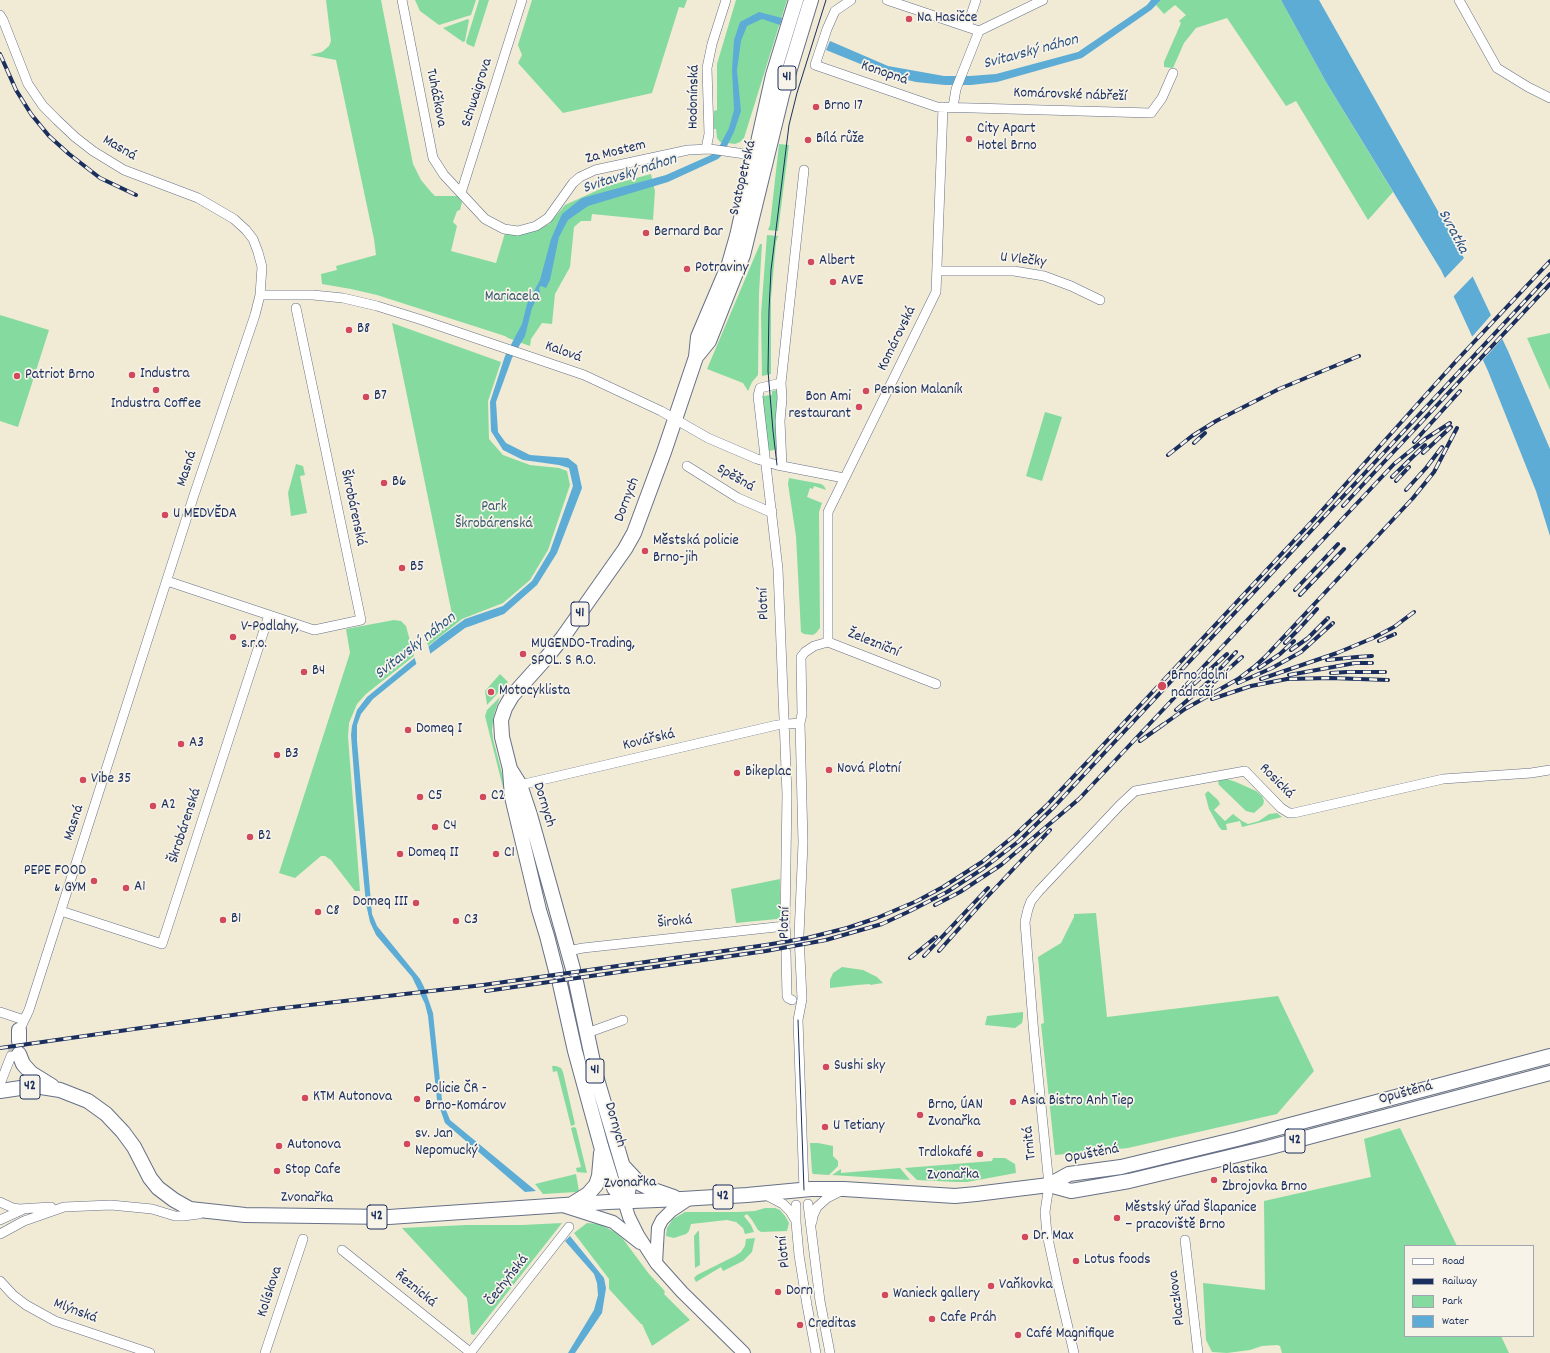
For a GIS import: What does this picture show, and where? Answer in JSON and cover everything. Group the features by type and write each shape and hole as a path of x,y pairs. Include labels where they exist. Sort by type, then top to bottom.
{"main road":[{"name":"Svatopetrská","path":"696,357 709,341 739,268 751,226 773,75 796,0"},
{"name":"Svatopetrská","path":"742,214 782,95 811,0"},
{"name":"Dornych","path":"742,214 729,264 698,337 696,357 659,466 630,541 559,643 507,704 501,728 503,743 510,768 512,797 539,910 558,977 575,1051 614,1188 624,1202 629,1217 638,1235 656,1263 682,1292 744,1351"},
{"name":"Dornych","path":"510,768 520,785 530,815 568,951 596,1076 608,1112 628,1187 624,1202"},
{"path":"18,1040 23,1064 31,1074 60,1090"},
{"name":"Opuštěná","path":"1049,1185 1069,1174 1121,1167 1230,1141 1550,1056"},
{"name":"Opuštěná","path":"1049,1185 1071,1191 1129,1181 1267,1148 1550,1073"},
{"name":"Zvonařka","path":"0,1091 27,1087 60,1090 88,1101 106,1114 129,1140 150,1178 162,1192 190,1208 210,1212 245,1215 389,1217 497,1209 686,1199 804,1190 844,1189 955,1196 1049,1185"},
{"path":"565,1205 588,1194 596,1185 599,1176 601,1146"},
{"path":"621,1162 639,1183 651,1189 686,1199"},
{"path":"656,1263 658,1228 662,1220 686,1199"},
{"path":"565,1205 613,1222 646,1249"}],"street":[{"name":"Tuháčkova","path":"402,0 433,158 444,175 461,194"},
{"name":"Schwaigrova","path":"461,194 522,0"},
{"name":"Hodonínská","path":"708,149 707,68 712,44 726,0"},
{"name":"Konopná","path":"850,0 835,11 827,29 815,66 937,106 948,107"},
{"path":"887,0 979,31 1043,0"},
{"path":"967,27 976,0"},
{"path":"1459,0 1497,68 1528,87 1550,98"},
{"name":"Masná","path":"0,15 4,20 28,84 43,106 75,137 93,151 124,170 198,198 234,219 246,230 253,240 262,267 260,294 255,315 204,466 29,1010 0,1084"},
{"name":"Komárovská","path":"828,642 827,518 844,478 936,292 941,187 948,107 964,71 979,31"},
{"name":"Komárovské nábřeží","path":"948,107 1152,113 1162,98 1174,73"},
{"name":"Za Mostem","path":"461,194 485,219 504,229 518,231 536,226 548,218 573,183 580,177 596,170 688,150 708,149 729,151 760,157"},
{"path":"782,466 780,421 782,398 781,383 804,170"},
{"name":"U Vlečky","path":"938,271 1014,271 1044,276 1071,286 1100,300"},
{"name":"Kalová","path":"260,294 313,295 353,300 403,314 500,345 599,382 661,411 708,438 766,462 844,478"},
{"name":"Škrobárenská","path":"167,581 314,630 361,620 296,308"},
{"path":"772,511 758,392 762,387 781,383"},
{"name":"Spěšná","path":"687,466 751,505 772,511"},
{"name":"Plotní","path":"772,511 777,553 784,723 787,831 786,937"},
{"name":"Škrobárenská","path":"61,911 162,944 269,615"},
{"name":"Železniční","path":"801,657 804,652 814,646 828,642 936,684"},
{"name":"Plotní","path":"801,657 802,714 800,723 803,818 799,935 802,999 798,1020 804,1190"},
{"name":"Kovářská","path":"520,785 784,723 800,723"},
{"name":"Rosická","path":"1026,927 1028,908 1031,901 1135,791 1245,771 1280,808 1289,813 1294,813 1443,779 1531,773 1550,770"},
{"name":"Široká","path":"568,951 582,948 785,926"},
{"name":"Trnitá","path":"1026,927 1034,1035 1049,1185 1045,1212 1047,1234 1074,1353"},
{"name":"Plotní","path":"786,952 787,996 792,1000"},
{"path":"0,1012 18,1040"},
{"path":"587,1033 623,1020"},
{"name":"Plotní","path":"812,1226 813,1216 817,1207 827,1198 844,1189"},
{"name":"Plotní","path":"763,1193 783,1204 790,1211 796,1222"},
{"path":"0,1202 13,1208 27,1209 64,1207"},
{"name":"Plotní","path":"808,1204 812,1226 820,1301 830,1353"},
{"name":"Zvonařka","path":"0,1234 24,1221 64,1207 111,1205 152,1208 171,1216 210,1212"},
{"name":"Plotní","path":"796,1205 796,1222 803,1279 815,1352"},
{"path":"0,1220 16,1212 27,1209"},
{"name":"Čechyňská","path":"470,1353 569,1227"},
{"name":"Kolískova","path":"266,1353 303,1239"},
{"name":"Placzkova","path":"1185,1240 1198,1353"},
{"name":"Řeznická","path":"342,1250 470,1353"},
{"name":"Mlýnská","path":"1,1282 26,1305 55,1321 150,1353"}],"green space":[{"name":"Mariacela","path":"326,0 381,0 413,164 421,180 435,196 457,196 462,202 460,210 457,211 453,222 457,226 451,251 496,263 505,233 519,234 533,231 549,224 565,205 607,186 651,174 655,191 653,220 592,214 591,221 581,221 574,227 570,267 555,294 552,324 542,323 531,339 530,346 505,336 377,295 322,284 321,274 337,270 336,266 376,255 374,239 336,60 310,55 322,52 329,46 331,41"},
{"path":"415,0 476,0 471,15 439,25 420,11"},
{"path":"479,0 489,0 474,47 466,42"},
{"path":"532,0 687,0 684,8 679,7 652,93 563,113 518,63 522,55 518,45"},
{"path":"736,0 787,0 744,138 735,144 720,142 717,138 716,129 714,129 714,111 717,110 717,64"},
{"path":"1161,0 1281,0 1326,82 1393,192 1368,220 1296,101 1286,106 1227,18 1196,28 1184,43 1173,68 1164,67 1164,62 1181,23 1179,21 1186,15 1175,5 1164,14 1156,5"},
{"path":"468,19 465,41 463,42 443,28"},
{"path":"779,144 789,145 778,231 768,230 770,225"},
{"path":"767,235 778,236 776,242 771,298 771,374 762,376 761,314"},
{"path":"760,244 762,244 759,293 758,375 752,382 748,391 743,383 707,369"},
{"name":"Patriot Brno","path":"0,315 49,330 18,427 0,421"},
{"name":"Park Škrobárenská","path":"392,323 501,362 488,401 489,439 503,455 530,465 559,468 567,471 570,485 548,550 530,580 503,603 462,619 428,646 427,642 437,634 452,614"},
{"path":"1550,333 1550,390 1527,338"},
{"path":"778,390 778,449 769,451 761,395 763,393 763,396 772,395 772,391"},
{"path":"1045,412 1062,417 1042,481 1026,476"},
{"path":"296,464 303,466 305,475 300,476 307,513 291,516 288,493"},
{"path":"789,478 821,484 826,490 814,486 813,489 810,488 807,497 822,503 819,512 820,628 813,635 804,634 801,632 796,536 788,484"},
{"path":"394,620 401,621 406,626 414,656 366,694 357,704 349,723 348,737 360,891 355,891 331,860 325,856 321,856 295,878 279,873 350,653 346,629"},
{"path":"500,674 508,682 487,705 485,691"},
{"path":"500,697 494,714 492,730 512,812 509,811 485,716 487,710"},
{"path":"1219,779 1227,779 1256,791 1262,796 1264,801 1263,805 1254,813 1246,811 1219,785"},
{"path":"1208,791 1218,800 1220,804 1214,810 1225,821 1233,814 1248,824 1259,821 1269,814 1277,813 1282,817 1242,827 1240,821 1226,824 1227,830 1222,830 1209,809 1205,794"},
{"path":"780,879 780,917 777,919 736,923 731,889"},
{"path":"1096,913 1107,1017 1278,996 1314,1071 1277,1114 1128,1148 1055,1155 1041,1024 1044,1023 1038,957 1061,943 1074,917 1074,914"},
{"path":"842,967 863,970 877,977 883,983 830,988 830,980 833,973"},
{"path":"1023,1012 1022,1023 1015,1028 985,1025 987,1016"},
{"path":"552,1066 561,1068 563,1072 574,1125 571,1126 557,1071 553,1072"},
{"path":"571,1128 576,1128 587,1173 577,1172 576,1168 581,1167"},
{"path":"1400,1128 1457,1245 1404,1245 1404,1337 1501,1337 1509,1353 1282,1353 1280,1346 1277,1345 1262,1346 1250,1350 1227,1353 1212,1352 1206,1340 1203,1283 1265,1290 1264,1201 1371,1177 1364,1139"},
{"path":"810,1143 833,1146 833,1156 838,1161 838,1166 829,1175 813,1174"},
{"path":"993,1158 1005,1158 1015,1164 1016,1173 967,1182 956,1182 917,1180 905,1168 992,1161"},
{"path":"900,1168 910,1180 832,1175 841,1169 841,1173"},
{"path":"576,1174 579,1191 576,1192 543,1194 535,1184"},
{"path":"765,1208 775,1208 780,1210 789,1223 787,1231 761,1232 747,1214 744,1216 754,1232 745,1234 743,1228 736,1222 727,1220 691,1224 689,1231 686,1234 674,1238 666,1236 667,1228 673,1219 685,1212 738,1212 755,1211"},
{"path":"562,1223 474,1335 471,1334 467,1298 402,1228 466,1225"},
{"path":"587,1223 600,1224 616,1233 623,1239 649,1274 663,1289 665,1292 664,1294 690,1320 652,1346 642,1324 609,1289 609,1279 574,1233"},
{"path":"698,1231 700,1265 695,1268 694,1236"},
{"path":"755,1238 752,1252 743,1261 723,1271 721,1267 696,1282 694,1278 697,1275 735,1256 741,1252 745,1246 746,1239"}],"water":[{"path":"1151,0 1161,0 1151,10 1082,58 997,82 971,85 945,85 916,82 890,76 826,50 830,41 888,66 944,76 996,74 1078,52 1147,5"},
{"path":"1281,0 1319,0 1461,252 1508,351 1550,449 1550,536 1536,491 1488,371 1441,270 1326,82"},
{"path":"759,12 782,18 780,25 762,19 747,26 741,41 737,70 741,111 734,132 723,154 718,159 668,182 588,206 568,220 559,237 550,280 546,288 541,286 539,288 540,292 532,308 525,336 512,358 496,402 498,432 506,443 530,455 568,458 577,465 582,488 557,553 537,585 504,614 465,628 415,665 373,699 361,714 357,725 357,741 372,914 377,926 420,979 424,987 433,1013 442,1100 450,1120 536,1191 525,1192 445,1123 437,1100 428,1016 425,1004 412,977 376,935 370,922 366,904 356,800 351,735 352,726 357,710 367,697 440,637 465,619 503,606 532,581 550,551 573,486 569,468 559,465 523,460 503,450 491,431 490,402 505,356 522,324 527,304 540,280 551,239 562,214 582,198 666,175 711,155 720,145 729,128 734,110 732,70 734,40 740,22"},
{"path":"570,1236 604,1278 606,1288 602,1313 575,1353 568,1353 594,1310 598,1295 597,1283 594,1274 565,1241"}],"pier":[{"path":"1465,257 1474,275 1452,298 1443,280"},
{"path":"1492,314 1503,338 1481,362 1471,338"},
{"path":"428,645 431,656 417,666 414,656"}],"tunnel":[{"path":"786,937 786,952"},
{"path":"11,1056 15,1042"}],"tram line":[{"path":"777,465 768,371 771,270 789,125 797,93 826,0"},
{"path":"798,1020 804,1190"}],"railway":[{"path":"0,54 16,90 31,114 49,136 100,178 136,195"},
{"path":"0,1048 275,1009 483,985 766,945 807,938 847,928 877,918 917,901 943,887 982,862 1014,836 1046,806 1317,516 1458,359 1550,261"},
{"path":"486,991 766,951 826,940 882,924 947,892 984,868 1019,841 1054,807 1550,274"},
{"path":"1343,506 1550,284"},
{"path":"1168,455 1192,436 1216,421 1279,389 1359,356"},
{"path":"1414,442 1460,391"},
{"path":"935,905 960,892 1001,865 1079,799 1394,464 1425,439 1450,423"},
{"path":"1423,453 1451,427"},
{"path":"1252,669 1265,657 1413,498 1434,472 1457,428"},
{"path":"1194,443 1205,433"},
{"path":"1392,477 1425,445"},
{"path":"1406,490 1426,468 1442,447"},
{"path":"1396,481 1409,467"},
{"path":"1295,590 1338,544"},
{"path":"1300,595 1344,549"},
{"path":"1285,643 1317,609"},
{"path":"1261,679 1337,653 1373,638 1394,627 1414,612"},
{"path":"1291,650 1308,638 1328,618"},
{"path":"1238,683 1272,668 1301,652 1333,623"},
{"path":"1379,641 1395,634"},
{"path":"1259,668 1280,654 1294,641"},
{"path":"1176,710 1203,687 1236,652"},
{"path":"1194,684 1227,654"},
{"path":"1327,660 1372,656"},
{"path":"1214,682 1242,657"},
{"path":"1289,675 1355,663 1372,663"},
{"path":"1160,727 1185,709 1238,679 1255,666"},
{"path":"1331,673 1385,672"},
{"path":"1212,699 1251,686 1287,679 1330,678 1388,680"},
{"path":"1140,741 1164,724"},
{"path":"939,951 1050,830"},
{"path":"924,956 988,888"},
{"path":"910,958 936,937"}],"place":[{"name":"Na Hasičce","path":"909,19"},
{"name":"Brno 17","path":"816,107"},
{"name":"City Apart Hotel Brno","path":"969,139"},
{"name":"Bílá růže","path":"808,140"},
{"name":"Bernard Bar","path":"646,233"},
{"name":"Albert","path":"811,262"},
{"name":"Potraviny","path":"687,269"},
{"name":"AVE","path":"833,282"},
{"name":"B8","path":"349,330"},
{"name":"Industra","path":"132,375"},
{"name":"Patriot Brno","path":"17,376"},
{"name":"Industra Coffee","path":"156,390"},
{"name":"Pension Malaník","path":"866,391"},
{"name":"B7","path":"366,397"},
{"name":"Bon Ami restaurant","path":"859,407"},
{"name":"B6","path":"384,483"},
{"name":"U MEDVĚDA","path":"165,515"},
{"name":"Městská policie Brno-jih","path":"645,551"},
{"name":"B5","path":"402,568"},
{"name":"V-Podlahy, s.r.o.","path":"233,637"},
{"name":"MUGENDO-Trading, SPOL. S R.O.","path":"523,654"},
{"name":"B4","path":"304,672"},
{"name":"Brno dolní nádraží","path":"1162,686"},
{"name":"Motocyklista","path":"491,692"},
{"name":"Domeq I","path":"408,730"},
{"name":"A3","path":"181,744"},
{"name":"B3","path":"277,755"},
{"name":"Nová Plotní","path":"829,770"},
{"name":"Bikeplac","path":"737,773"},
{"name":"Vibe 35","path":"83,780"},
{"name":"C5","path":"420,797"},
{"name":"C2","path":"483,797"},
{"name":"A2","path":"153,806"},
{"name":"C4","path":"435,827"},
{"name":"B2","path":"250,837"},
{"name":"Domeq II","path":"400,854"},
{"name":"C1","path":"496,854"},
{"name":"PEPE FOOD & GYM","path":"94,881"},
{"name":"A1","path":"126,888"},
{"name":"Domeq III","path":"416,903"},
{"name":"C8","path":"318,912"},
{"name":"B1","path":"223,920"},
{"name":"C3","path":"456,921"},
{"name":"Sushi sky","path":"826,1067"},
{"name":"KTM Autonova","path":"305,1098"},
{"name":"Policie ČR - Brno-Komárov","path":"417,1099"},
{"name":"Asia Bistro Anh Tiep","path":"1013,1102"},
{"name":"Brno, ÚAN Zvonařka","path":"920,1115"},
{"name":"U Tetiany","path":"825,1127"},
{"name":"sv. Jan Nepomucký","path":"407,1144"},
{"name":"Autonova","path":"279,1146"},
{"name":"Trdlokafé","path":"980,1154"},
{"name":"Stop Cafe","path":"277,1171"},
{"name":"Plastika Zbrojovka Brno","path":"1214,1180"},
{"name":"Městský úřad Šlapanice – pracoviště Brno","path":"1117,1218"},
{"name":"Dr. Max","path":"1025,1237"},
{"name":"Lotus foods","path":"1076,1261"},
{"name":"Vaňkovka","path":"991,1286"},
{"name":"Dorn","path":"778,1292"},
{"name":"Wanieck gallery","path":"885,1295"},
{"name":"Cafe Práh","path":"932,1319"},
{"name":"Creditas","path":"800,1325"},
{"name":"Café Magnifique","path":"1018,1335"}],"water label":[{"name":"Svitavský náhon","path":"1031,53"},
{"name":"Svitavský náhon","path":"630,175"},
{"name":"Svratka","path":"1452,232"},
{"name":"Svitavský náhon","path":"416,647"}]}
